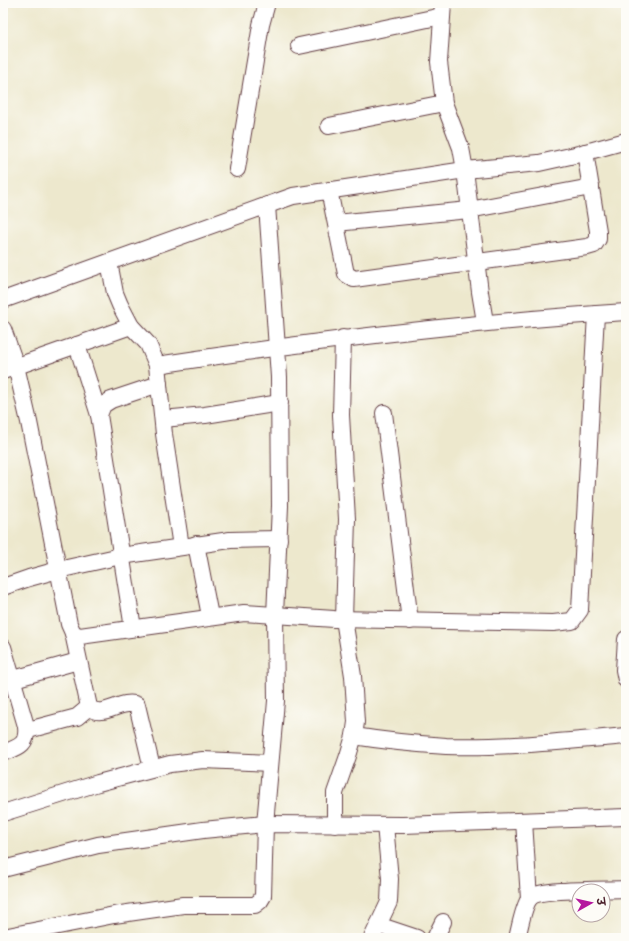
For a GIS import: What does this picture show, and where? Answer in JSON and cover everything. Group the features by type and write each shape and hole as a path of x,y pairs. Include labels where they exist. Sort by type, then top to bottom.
{"street":[{"path":"237,169 261,25 267,3"},
{"path":"299,46 442,9 439,62 444,103 461,148 485,322"},
{"path":"329,126 444,103"},
{"path":"3,300 293,196 465,170 540,163 626,140"},
{"path":"330,190 346,274 354,280 476,264 594,245 598,239 598,231 584,152"},
{"path":"336,223 469,210 590,187"},
{"path":"3,937 114,915 183,905 255,906 260,901 262,896 265,824 276,701 275,615 279,539 280,403 278,346 267,205"},
{"path":"109,262 115,294 131,326 148,344 157,365 163,419 189,546 210,616"},
{"path":"157,365 278,346 343,338 485,322 626,312"},
{"path":"73,633 80,636 90,635 210,616 244,613 410,621 566,622 576,617 580,610 596,314"},
{"path":"9,369 131,326"},
{"path":"3,329 9,369 29,422 58,570 89,707 93,710 99,711 127,703 137,705 152,768"},
{"path":"335,825 335,793 354,736 356,722 353,676 344,619 347,519 340,408 343,338"},
{"path":"77,345 99,415 132,628"},
{"path":"99,415 103,405 111,400 159,384"},
{"path":"163,419 216,413 280,403"},
{"path":"384,413 410,621"},
{"path":"3,587 58,570 121,556 230,540 279,539"},
{"path":"626,639 624,670 626,680"},
{"path":"3,647 8,681 26,726 27,736 24,743 3,753"},
{"path":"8,681 78,661"},
{"path":"26,726 28,730 77,716 89,707"},
{"path":"354,736 399,743 447,746 521,744 626,736"},
{"path":"3,813 98,783 170,764 202,760 270,763"},
{"path":"5,863 98,844 203,830 265,824 385,825 626,817"},
{"path":"517,938 529,899 524,821"},
{"path":"385,825 390,887 389,902 375,931 417,938"},
{"path":"529,899 534,895 555,891 626,889"},
{"path":"435,938 443,922"}]}
